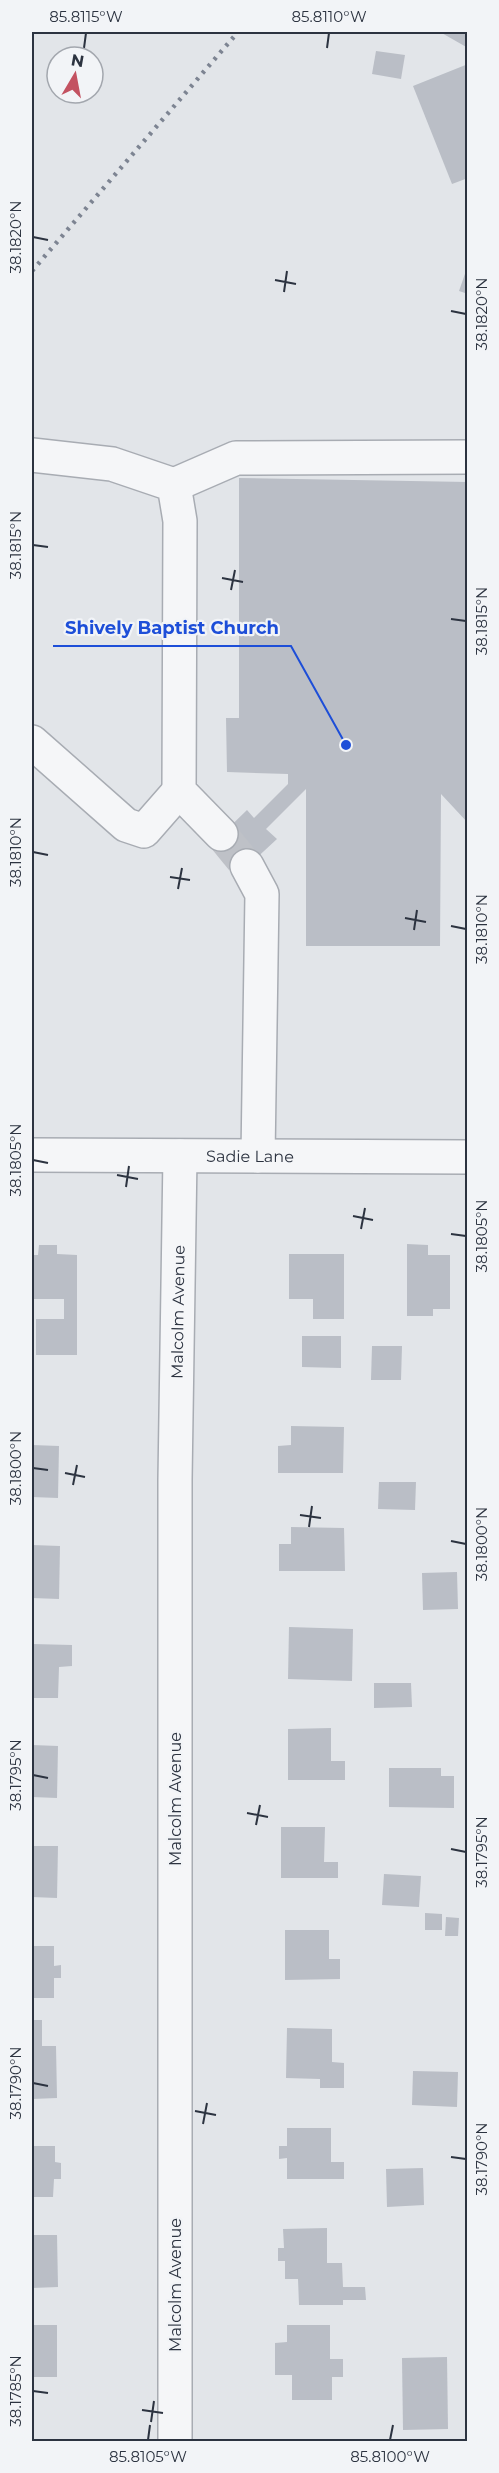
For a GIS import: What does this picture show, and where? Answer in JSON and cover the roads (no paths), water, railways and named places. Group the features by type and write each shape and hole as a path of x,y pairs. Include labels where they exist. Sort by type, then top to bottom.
{"street":[{"path":"32,455 112,464 174,485 236,458 468,457"},
{"path":"32,742 126,825 144,831 179,791 180,521 174,485"},
{"path":"179,791 221,834"},
{"path":"248,866 262,894 258,1156"},
{"name":"Sadie Lane","path":"32,1155 468,1157"},
{"name":"Malcolm Avenue","path":"175,2442 174,1480 180,1156"}],"tunnel":[{"path":"221,834 247,866"}],"railway":[{"path":"32,271 238,32"}],"place":[{"name":"Shively Baptist Church","path":"346,745"}]}
